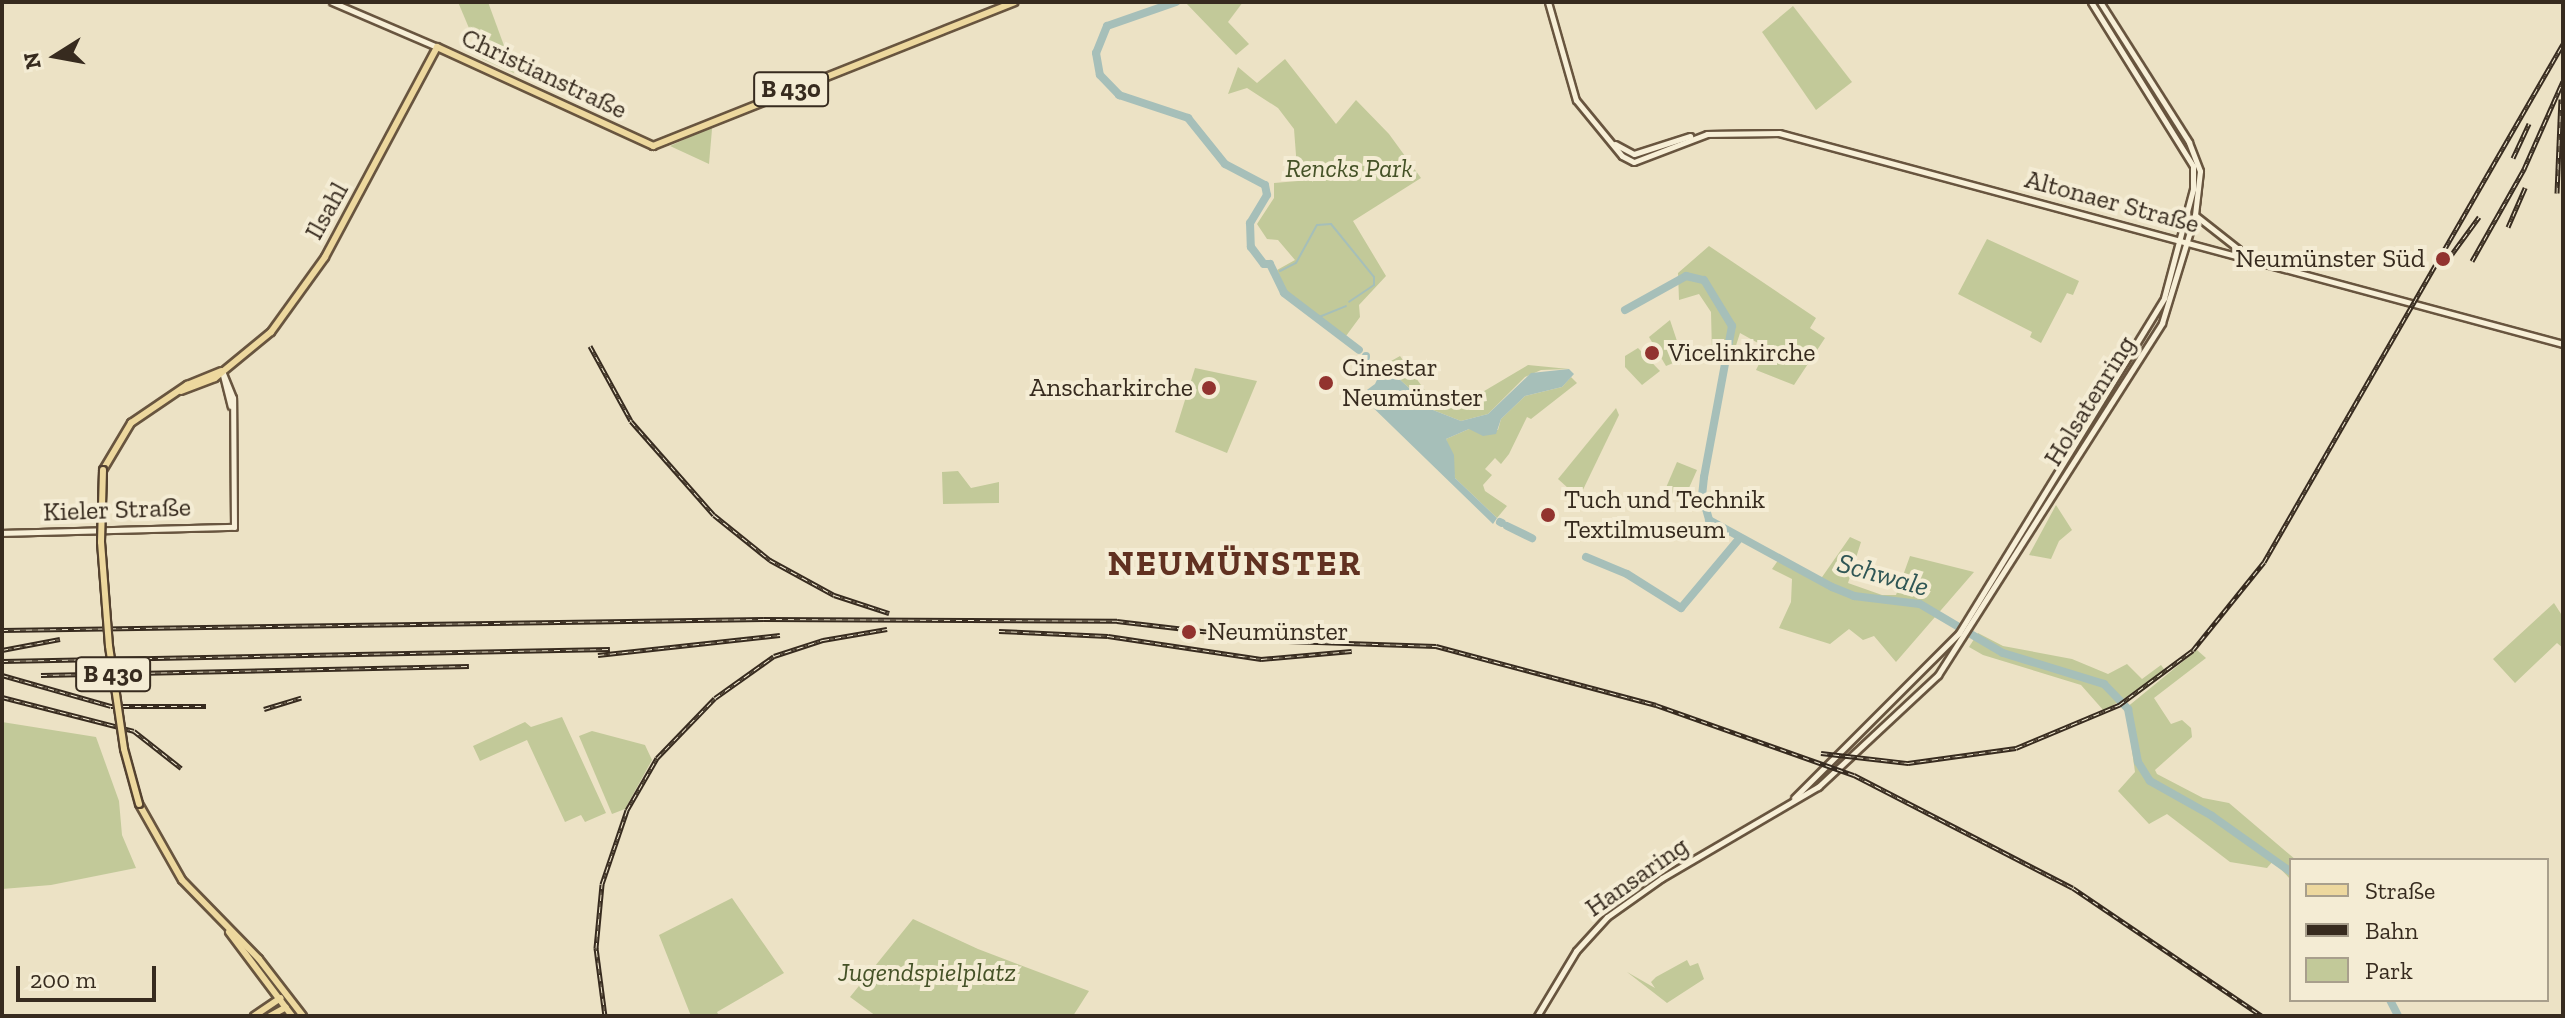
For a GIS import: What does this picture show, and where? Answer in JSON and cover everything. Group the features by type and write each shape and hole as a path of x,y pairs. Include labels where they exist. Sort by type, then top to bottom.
{"main road":[{"name":"Christianstraße","path":"332,2 653,146 1014,2"},
{"path":"1548,2 1576,100 1611,141 1634,162"},
{"name":"Holsatenring","path":"1825,769 1959,633 2160,309 2194,181 2189,156 2091,2"},
{"name":"Holsatenring","path":"1832,776 1924,690 1966,638 2162,323 2188,242 2200,180 2192,147 2100,2"},
{"name":"Ilsahl","path":"222,371 264,340 325,257 437,47"},
{"name":"Altonaer Straße","path":"1611,141 1631,155 1660,143 1695,136 1779,133 2563,344"},
{"name":"Altonaer Straße","path":"1634,162 1695,136"},
{"path":"1656,152 1660,143"},
{"name":"Altonaer Straße","path":"1634,162 1643,152"},
{"path":"2195,215 2251,260"},
{"path":"222,371 231,407"},
{"path":"222,371 231,387 231,407"},
{"name":"B 430","path":"181,391 207,382 222,371"},
{"name":"B 430","path":"222,371 181,391 131,423 103,470 100,530 109,646 124,749 139,804 168,861 288,995 303,1016"},
{"path":"207,382 224,387"},
{"name":"Kieler Straße","path":"2,533 234,527 231,407"},
{"name":"Hansaring","path":"1790,801 1825,769"},
{"name":"Hansaring","path":"1537,1016 1580,945 1607,917 1832,776"},
{"name":"B 430","path":"227,929 292,1016"},
{"path":"254,1016 288,995"},
{"path":"270,1016 293,1003"}],"green space":[{"path":"458,2 488,2 514,73 482,59"},
{"path":"1185,2 1243,2 1228,22 1249,44 1236,55"},
{"path":"1793,6 1852,82 1816,110 1762,32"},
{"name":"Rencks Park","path":"1285,59 1336,124 1356,100 1389,134 1421,178 1353,221 1386,276 1359,305 1360,317 1346,336 1308,314 1286,291 1277,270 1295,260 1278,240 1267,239 1257,224 1274,198 1274,183 1298,181 1294,129 1278,108 1247,88 1228,94 1238,67 1257,83"},
{"path":"711,127 709,164 670,146"},
{"path":"1987,239 2079,281 2073,295 2067,293 2041,343 2030,337 2032,332 1958,294"},
{"path":"1709,246 1816,318 1810,328 1825,338 1794,385 1756,370 1767,348 1740,333 1732,358 1712,353 1711,312 1699,294 1679,300 1678,273"},
{"path":"1670,320 1683,359 1666,366 1649,337"},
{"path":"1638,348 1660,371 1642,385 1625,367 1625,356"},
{"path":"1400,356 1434,403 1458,393 1464,403 1528,365 1569,369 1541,370 1525,377 1488,414 1461,421 1433,410 1384,365"},
{"path":"1195,368 1257,381 1227,453 1175,432"},
{"path":"1571,377 1577,383 1531,419 1527,417 1501,464 1495,458 1485,469 1492,475 1483,485 1485,491 1507,506 1497,518 1455,478 1446,439 1469,429 1498,430 1501,419 1525,396 1562,387"},
{"path":"1616,408 1619,415 1579,498 1558,479"},
{"path":"1677,462 1697,470 1684,499 1665,490"},
{"path":"958,471 971,488 999,482 999,503 943,504 942,472"},
{"path":"2056,505 2072,530 2059,541 2051,559 2029,555"},
{"path":"1850,537 1861,542 1848,583 1882,595 1896,595 1910,556 1974,572 1896,662 1874,636 1863,640 1849,629 1830,644 1779,628 1791,602 1792,579 1772,569 1779,559 1820,580"},
{"path":"2554,603 2563,617 2563,648 2557,643 2515,683 2493,659"},
{"path":"1978,633 2003,646 2072,659 2108,674 2127,664 2142,679 2161,665 2166,672 2104,711 2081,685 1983,655 1969,647"},
{"path":"2197,650 2206,658 2154,698 2171,724 2182,720 2191,728 2192,737 2155,770 2157,774 2203,798 2229,803 2294,858 2289,858 2289,878 2273,861 2267,868 2230,862 2167,814 2149,824 2118,791 2135,772 2126,708"},
{"path":"562,717 606,813 585,822 581,815 565,822 527,740 480,761 473,746 525,722 531,727"},
{"path":"2,722 96,737 119,801 122,835 136,868 51,885 2,889"},
{"path":"592,731 645,745 652,760 625,809 612,814 579,736"},
{"path":"732,898 784,973 717,1012 719,1016 691,1016 659,935"},
{"name":"Jugendspielplatz","path":"913,919 978,949 1089,991 1073,1016 876,1016 850,997"},
{"path":"1687,960 1690,966 1698,963 1704,979 1667,1003 1627,972 1655,988 1651,982 1656,977"}],"water":[{"path":"1384,365 1433,410 1461,421 1488,414 1531,373 1569,369 1574,374 1562,387 1525,396 1501,419 1496,434 1483,436 1469,429 1446,439 1454,455 1455,478 1497,518 1493,524 1360,395 1375,384"}],"waterway":[{"name":"Schwale","path":"1176,2 1107,26 1096,53 1100,75 1119,95 1188,118 1225,164 1265,185 1267,195 1250,223 1251,247 1264,264 1270,264 1284,293 1359,350"},
{"path":"1280,271 1296,263 1317,225 1331,224 1374,277 1374,285 1349,302"},
{"name":"Schwale","path":"1625,310 1686,276 1704,280 1732,326 1704,477 1702,495 1709,520 1832,587 1854,596 1920,604 2003,653 2104,684 2128,709 2138,762 2150,781 2212,816 2289,871"},
{"path":"1319,317 1346,306"},
{"path":"1507,526 1532,538"},
{"path":"1586,557 1627,574 1681,608 1738,540"},
{"name":"Schwale","path":"2391,1002 2398,1016"}],"railway":[{"path":"1821,753 1908,763 2016,748 2119,705 2193,650 2264,562 2563,44"},
{"path":"2472,261 2524,169 2563,81"},
{"path":"2557,193 2561,99"},
{"path":"2513,158 2529,124"},
{"path":"2508,227 2525,188"},
{"path":"2449,258 2479,217"},
{"path":"590,346 631,421 714,515 770,560 834,595 889,613"},
{"path":"2,630 764,619 1117,621 1288,641 1436,646 1656,705 1854,775 2073,888 2262,1016"},
{"path":"605,1016 596,948 602,884 627,810 657,758 715,698 774,656 823,640 887,629"},
{"path":"999,631 1108,636 1261,659 1352,651"},
{"path":"598,655 780,635"},
{"path":"2,650 60,639"},
{"path":"2,661 610,649"},
{"path":"41,675 469,666"},
{"path":"2,675 111,706 206,706"},
{"path":"2,697 134,731 181,768"},
{"path":"264,709 301,698"}],"place":[{"name":"Neumünster Süd","path":"2443,259"},
{"name":"Vicelinkirche","path":"1652,353"},
{"name":"Cinestar Neumünster","path":"1326,383"},
{"name":"Anscharkirche","path":"1209,388"},
{"name":"Tuch und Technik Textilmuseum","path":"1548,515"},
{"name":"Neumünster","path":"1189,632"}],"district":[{"name":"NEUMÜNSTER","path":"1235,564"}]}
